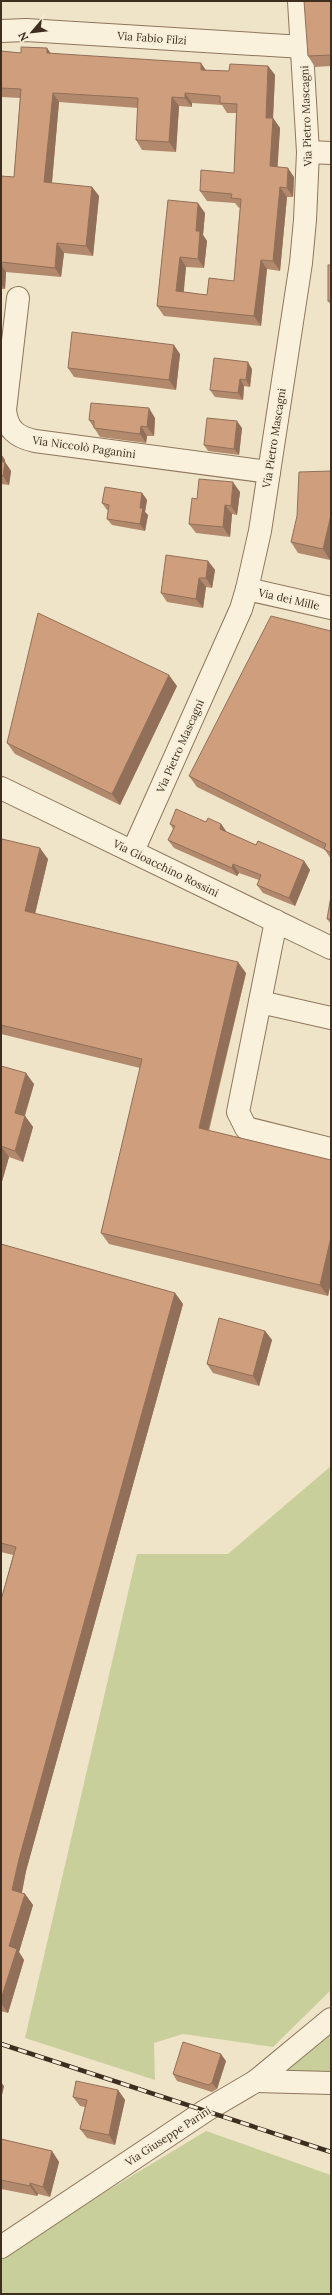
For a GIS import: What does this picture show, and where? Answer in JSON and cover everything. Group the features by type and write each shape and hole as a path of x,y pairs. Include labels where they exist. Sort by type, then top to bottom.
{"street":[{"name":"Via Pietro Mascagni","path":"132,851 241,610 260,531 300,264 305,220 308,152 303,47 299,1"},
{"name":"Via Fabio Filzi","path":"1,31 26,30 303,47"},
{"path":"308,152 331,153"},
{"name":"Via Niccolò Paganini","path":"18,298 5,410 9,427 16,435 35,441 269,472"},
{"name":"Via dei Mille","path":"247,590 331,608"},
{"name":"Via Gioacchino Rossini","path":"1,788 331,948"},
{"path":"276,921 238,1112 246,1128 331,1149"},
{"path":"260,1002 331,1018"},
{"name":"Via Giuseppe Parini","path":"1,2247 205,2111 256,2081 331,2019"},
{"path":"256,2081 331,2083"}],"green space":[{"path":"331,1466 331,1990 273,2047 183,2034 154,2043 155,2080 25,2038 137,1554 228,1554"},
{"path":"331,2030 331,2074 281,2073"},
{"path":"206,2131 331,2175 331,2294 1,2294 1,2255"}],"building":[{"path":"304,1 331,1 331,55 308,56"},
{"path":"21,47 47,48 47,53 201,63 201,70 229,71 230,64 268,66 266,118 273,118 270,166 288,168 287,188 280,187 273,261 261,260 254,316 157,306 168,200 198,203 196,231 200,231 198,259 180,257 176,291 207,295 209,278 234,281 241,199 231,198 232,194 200,191 201,170 234,173 237,104 220,103 220,96 185,93 185,98 172,97 169,142 136,140 138,98 53,93 44,182 92,187 86,246 57,243 55,268 1,262 1,176 14,177 21,89 1,88 1,51 21,53"},
{"path":"328,265 331,265 331,301 328,301"},
{"path":"72,332 174,345 169,380 68,368"},
{"path":"214,358 248,362 246,380 240,379 238,393 210,390"},
{"path":"91,403 149,408 147,427 141,426 140,434 94,428 94,421 89,420"},
{"path":"207,418 237,421 234,449 204,445"},
{"path":"1,462 5,462 3,476 1,476"},
{"path":"331,471 331,515 323,549 291,542 297,516 299,472"},
{"path":"199,479 233,482 231,506 225,505 223,527 189,524 192,498 197,499"},
{"path":"105,487 142,493 140,508 143,508 140,524 107,519 109,505 102,503"},
{"path":"166,555 208,561 206,578 199,578 196,599 161,593"},
{"path":"38,613 169,675 112,794 7,743"},
{"path":"271,616 331,631 331,853 324,849 326,844 189,776"},
{"path":"176,809 206,822 208,818 221,824 220,829 256,845 258,841 304,861 289,898 257,885 261,875 233,864 232,868 168,840 175,826 170,824"},
{"path":"2,839 40,848 25,911 238,962 199,1128 331,1160 331,1237 320,1285 101,1233 142,1059 1,1025"},
{"path":"331,896 331,919 327,919"},
{"path":"1,1066 26,1073 15,1113 25,1116 15,1151 1,1146"},
{"path":"1,1244 175,1293 19,1859 12,1890 25,1894 9,1946 17,1949 1,1999 1,1600 16,1547 1,1543"},
{"path":"219,1318 265,1331 253,1376 207,1364"},
{"path":"183,2042 221,2054 212,2083 208,2085 173,2074"},
{"path":"76,2081 118,2090 109,2135 80,2129 87,2100 73,2097"},
{"path":"1,2139 52,2151 43,2187 30,2183 30,2186 1,2180"}],"railway":[{"path":"1,2044 331,2152"}]}
